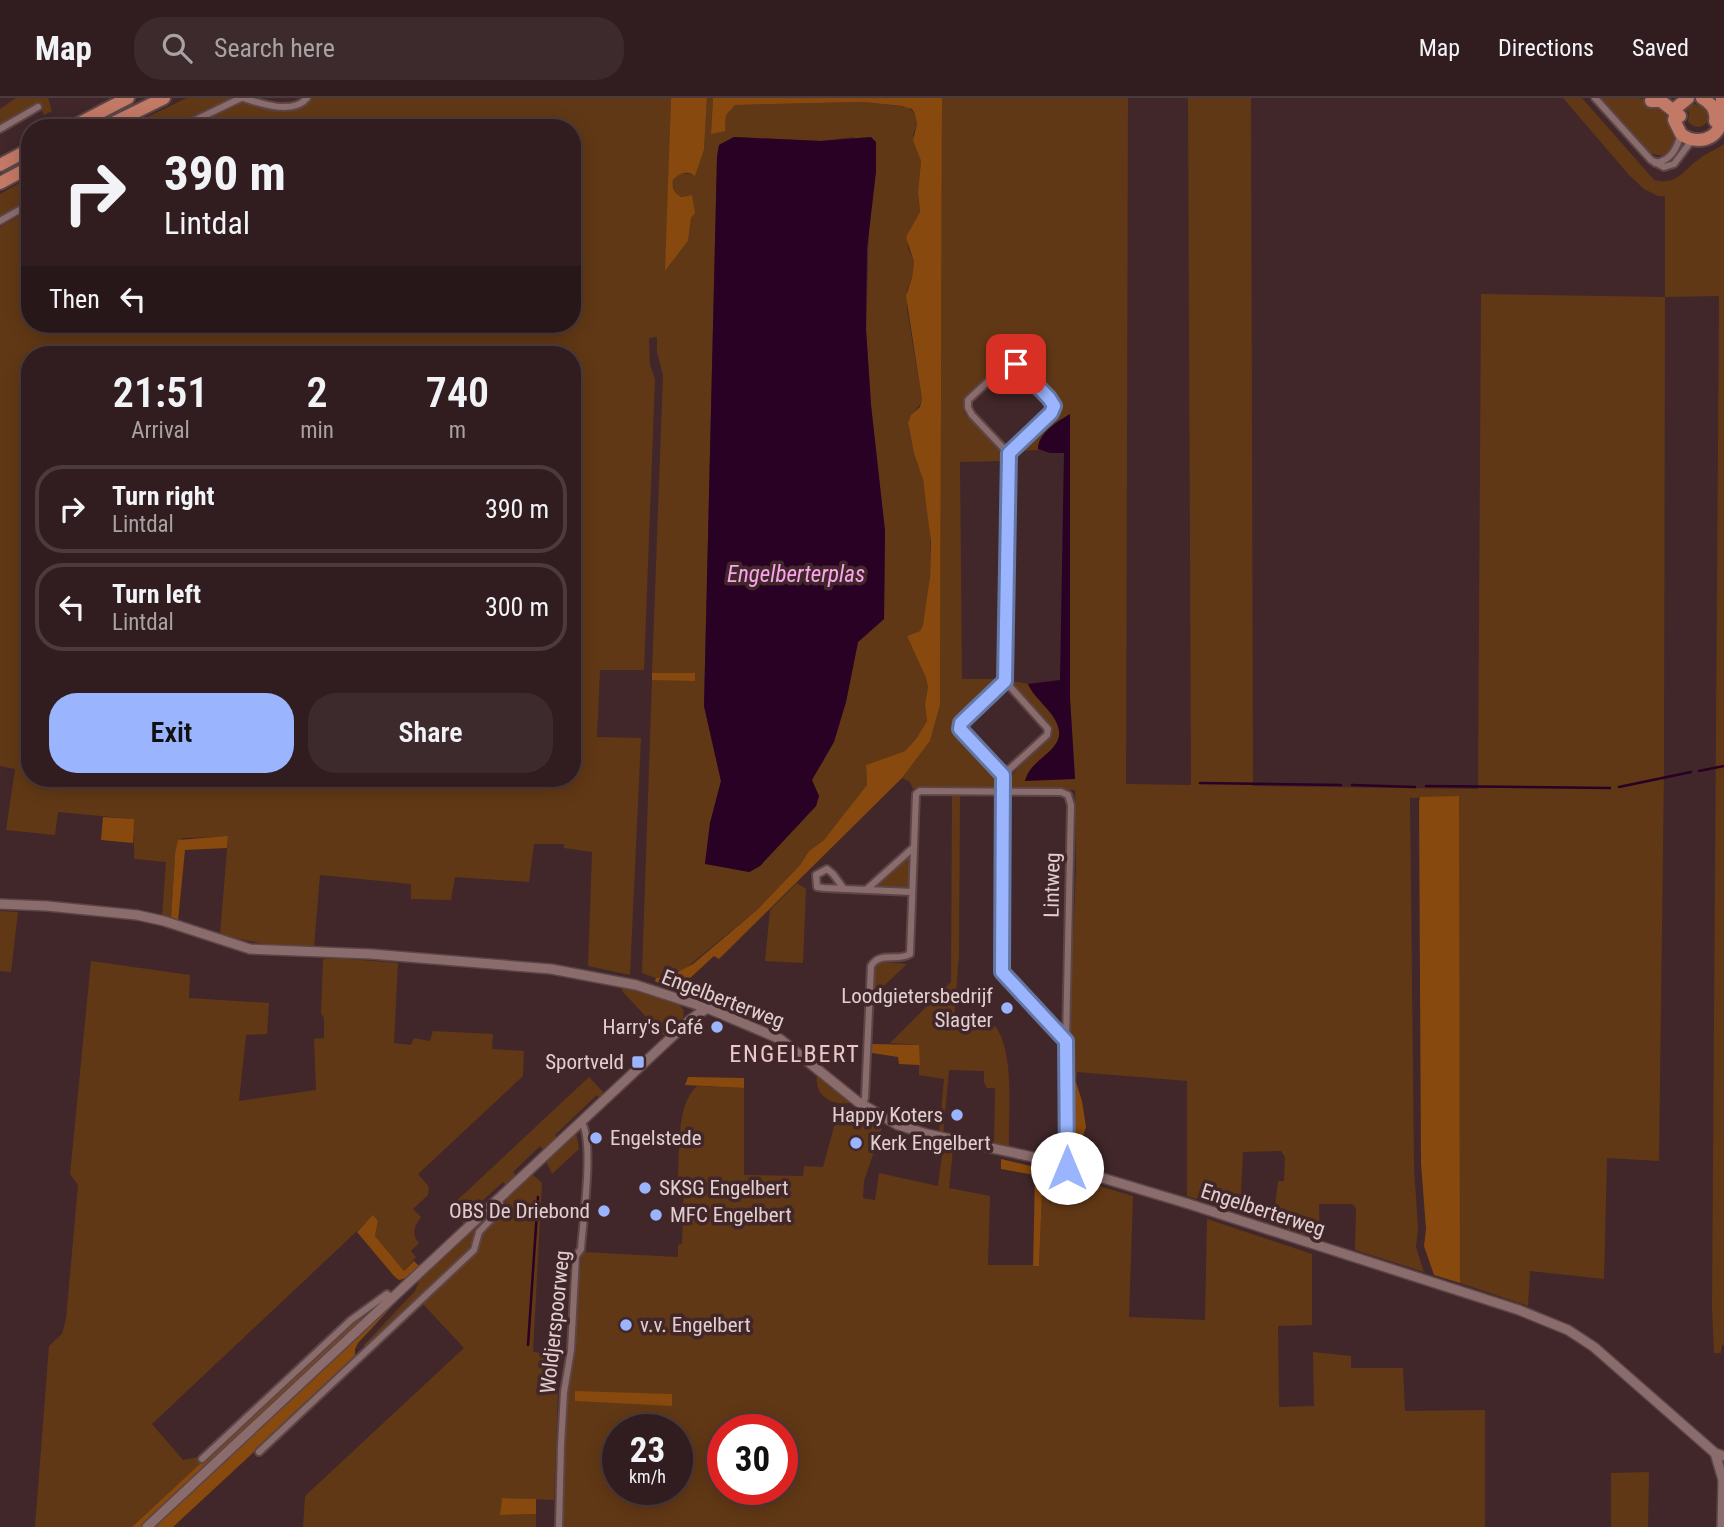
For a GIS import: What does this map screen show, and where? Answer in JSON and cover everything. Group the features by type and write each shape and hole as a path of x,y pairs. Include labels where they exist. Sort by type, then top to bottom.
{"highway":[{"path":"87,119 128,98"},
{"path":"121,119 164,98"},
{"path":"1649,100 1679,105 1685,130 1690,136 1701,141 1714,135 1721,122 1711,101"},
{"path":"0,165 21,154"},
{"path":"0,183 21,172"}],"street":[{"path":"198,119 242,98 288,107 301,105 307,98"},
{"path":"1595,98 1654,163 1664,167 1674,164 1690,136"},
{"path":"0,129 38,107"},
{"path":"1654,163 1665,160 1690,136"},
{"path":"0,221 21,209"},
{"path":"1003,775 1047,735 1048,729 1005,681 1009,453 968,408 968,400 1010,361 1016,364 1054,406 1051,413 1009,453"},
{"path":"1005,681 961,723 960,729 1003,775 1002,972 1066,1041 1067,1168"},
{"path":"862,1105 865,1098 871,966 881,958 904,958 910,954 916,794 919,791 1003,791"},
{"name":"Lintweg","path":"1003,791 1061,792 1068,795 1071,805 1066,1041"},
{"path":"866,890 914,847"},
{"path":"844,889 827,869 816,875 814,881 817,887 844,889 912,892"},
{"name":"Engelberterweg","path":"0,904 138,915 250,949 371,954 585,973 636,985 707,1008 780,1039 862,1105 898,1125 927,1134 999,1148 1189,1204 1519,1310 1568,1330 1594,1347 1720,1455 1723,1480 1722,1527"},
{"path":"689,1002 690,1020"},
{"path":"147,1527 690,1020 707,1008"},
{"name":"Woldjerspoorweg","path":"559,1527 564,1392 571,1350 576,1256 581,1249 585,1197 587,1135 582,1123"},
{"path":"259,1452 474,1250 480,1232 501,1209 499,1200"},
{"path":"202,1458 351,1320 387,1294 393,1299"}],"shaded area":[{"path":"16,98 48,98 52,111 44,115 39,104 0,124 0,109"},
{"path":"187,98 231,98 188,119 143,119"},
{"path":"311,98 671,98 666,270 688,241 693,215 691,195 680,197 674,189 673,180 681,173 695,175 704,150 707,98 713,98 711,133 726,125 726,114 735,105 863,102 908,107 915,114 917,124 913,135 921,161 918,196 920,212 908,234 908,248 914,262 907,290 907,309 922,399 910,419 909,428 923,479 930,552 929,589 923,625 920,631 907,636 926,678 927,721 905,751 866,765 867,785 850,809 758,909 686,968 672,975 656,978 642,973 652,680 695,680 694,673 652,673 663,375 657,352 657,337 649,338 650,365 655,379 644,670 600,670 597,737 641,738 630,975 588,966 592,852 564,848 564,844 534,844 529,882 455,877 451,900 411,899 411,884 320,875 314,947 274,946 220,935 228,837 182,838 175,854 171,919 162,917 166,862 134,859 133,819 58,812 55,835 6,830 15,769 0,766 0,227 21,215 21,333 581,333 581,119 208,119 241,103 266,109 292,110 302,107","holes":["734,137 821,141 854,137 869,226 866,329 871,405 885,531 884,619 858,642 846,702 823,762 811,780 819,796 816,806 760,866 750,872 705,863 710,823 721,781 704,706 717,157 719,145"]},
{"path":"671,98 707,98 704,150 695,176 683,173 673,180 674,190 681,197 692,195 695,213 691,218 688,241 665,271"},
{"path":"713,98 942,98 940,705 930,741 902,778 719,959 714,956 677,990 665,987 655,981 656,978 672,975 693,964 758,909 800,865 809,851 824,840 867,785 866,765 905,751 927,721 926,678 907,636 920,631 923,625 930,577 931,543 923,479 908,423 911,415 920,407 922,399 906,296 914,262 906,237 920,212 918,193 921,161 913,140 917,124 915,114 912,109 902,106 863,102 735,105 726,115 725,131 711,134"},
{"path":"942,98 1128,98 1126,784 1191,785 1188,98 1251,98 1253,786 1478,789 1481,294 1665,297 1664,770 1659,1161 1607,1158 1604,1279 1530,1271 1528,1306 1460,1283 1458,797 1410,798 1414,1167 1418,1229 1416,1247 1424,1272 1355,1250 1356,1208 1352,1204 1319,1204 1320,1241 1273,1224 1278,1181 1284,1181 1285,1157 1281,1151 1243,1152 1240,1212 1187,1196 1187,1081 1077,1072 1076,1082 1072,1085 1069,1030 1076,869 1075,790 1011,789 1006,781 1047,739 1049,725 1008,680 1028,684 1051,714 1059,731 1059,739 1054,747 1075,779 1070,698 1070,415 1049,429 1042,438 1039,450 1016,451 1049,423 1056,408 1055,401 1011,356 963,404 964,413 1005,455 1005,461 960,462 962,679 1001,679 957,722 957,731 967,746 989,768 997,785 995,789 913,789 910,782 902,778 930,741 940,705"},
{"path":"1563,98 1582,98 1654,180 1674,179 1724,144 1724,1345 1721,1353 1714,1353 1712,1309 1719,296 1665,297 1665,196 1658,196 1644,189 1629,175"},
{"path":"1601,98 1640,98 1662,111 1672,125 1675,141 1672,149 1660,155 1648,151"},
{"path":"1694,104 1702,106 1708,114 1707,122 1700,127 1688,122 1689,112 1684,109"},
{"path":"21,182 21,204 0,216 0,194"},
{"path":"652,673 695,673 695,681 652,680"},
{"path":"952,795 960,795 959,955 954,1020 996,1027 1002,1039 1008,1068 1009,1146 994,1143 995,1088 987,1088 984,1071 949,1070 943,1135 939,1134 944,1079 919,1075 919,1045 890,1043 951,982"},
{"path":"1459,796 1460,1283 1434,1275 1424,1246 1426,1229 1421,1163 1419,801 1420,797"},
{"path":"103,817 134,819 133,843 101,840"},
{"path":"228,836 227,848 185,850 178,921 171,919 178,840"},
{"path":"910,856 909,889 877,886"},
{"path":"797,883 806,889 803,963 765,961 770,910"},
{"path":"0,911 18,912 11,972 0,971"},
{"path":"323,959 398,963 394,1043 411,1045 414,1038 430,1041 433,1031 493,1034 492,1049 524,1051 523,1076 418,1174 429,1187 428,1195 413,1209 421,1217 414,1230 419,1243 411,1251 416,1257 404,1271 375,1236 378,1221 373,1216 152,1424 183,1460 199,1457 203,1462 132,1527 35,1527 49,1346 62,1334 66,1319 78,1185 70,1174 91,961 190,975 189,998 269,1003 267,1034 246,1035 239,1101 316,1090 314,1039 324,1038 324,1018 321,1014"},
{"path":"885,962 907,964 872,997 876,966"},
{"path":"622,987 678,1003 684,1011 683,1018 664,1036 622,991"},
{"path":"872,1044 919,1045 920,1065 899,1064 898,1057 872,1053"},
{"path":"817,1075 851,1101 850,1103 836,1103 825,1098 818,1088"},
{"path":"589,1077 606,1095 601,1099 597,1095 555,1135 557,1138 544,1150 540,1146 513,1172 516,1175 506,1185 503,1182 470,1212 474,1217 465,1225 449,1208"},
{"path":"688,1077 744,1078 744,1088 685,1085"},
{"path":"1076,1082 1086,1127 1075,1159 1072,1085"},
{"path":"697,1086 744,1088 744,1175 803,1176 804,1166 823,1167 838,1112 867,1119 882,1128 864,1181 863,1198 875,1200 879,1173 938,1186 943,1147 953,1149 949,1188 990,1196 988,1265 1039,1265 1043,1169 1133,1196 1129,1317 1205,1320 1207,1219 1312,1254 1312,1325 1278,1326 1279,1407 1314,1406 1313,1352 1351,1356 1351,1368 1403,1368 1405,1411 1485,1410 1485,1527 562,1527 567,1401 582,1252 678,1257 678,1245 682,1244 684,1186 678,1178 679,1142 685,1104"},
{"path":"576,1133 579,1149 552,1174 546,1161"},
{"path":"1001,1159 1043,1169 1039,1266 1033,1266 1035,1175 1001,1169"},
{"path":"532,1174 542,1183 533,1352 564,1356 559,1361 554,1500 502,1498 501,1515 536,1514 536,1527 303,1527 305,1496 464,1348 422,1303 479,1249 482,1233 502,1212 508,1195"},
{"path":"373,1215 378,1221 375,1236 404,1271 414,1261 420,1267 409,1277 399,1280 394,1276 357,1232"},
{"path":"479,1223 466,1255 364,1350 364,1345 415,1291 421,1277"},
{"path":"411,1286 358,1343 355,1358 173,1527 154,1527"},
{"path":"382,1301 383,1303 143,1527 132,1527 354,1321"},
{"path":"575,1391 672,1394 672,1406 575,1401"},
{"path":"1649,1472 1648,1527 1611,1527 1611,1473"},
{"path":"502,1498 536,1499 536,1514 500,1515"}],"water":[{"name":"Engelberterplas","path":"734,137 821,141 871,137 876,142 876,172 867,249 866,329 871,405 885,531 884,619 858,642 846,702 834,742 812,780 819,796 816,806 760,866 749,872 705,864 710,823 721,781 704,706 717,157 719,145"},
{"path":"1070,414 1070,698 1075,779 1025,781 1033,767 1055,745 1059,731 1054,718 1028,684 1060,680 1064,453 1050,453 1038,449 1045,433"}],"waterway":[{"path":"1699,771 1724,766"},
{"path":"1619,787 1691,772"},
{"path":"1200,783 1341,785"},
{"path":"1352,785 1415,787"},
{"path":"1426,786 1610,788"},
{"path":"528,1345 538,1197"}],"place":[{"name":"Loodgietersbedrijf Slagter","path":"1007,1008"},
{"name":"Harry's Café","path":"717,1027"},
{"name":"Sportveld","path":"638,1062"},
{"name":"Happy Koters","path":"957,1115"},
{"name":"Engelstede","path":"596,1138"},
{"name":"Kerk Engelbert","path":"856,1143"},
{"name":"SKSG Engelbert","path":"645,1188"},
{"name":"OBS De Driebond","path":"604,1211"},
{"name":"MFC Engelbert","path":"656,1215"},
{"name":"v.v. Engelbert","path":"626,1325"}],"district":[{"name":"ENGELBERT","path":"795,1054"}],"route":[{"path":"1016,364 1054,406 1051,413 1009,453 1005,681 961,723 960,729 1003,775 1002,972 1066,1041 1067,1168"}]}
